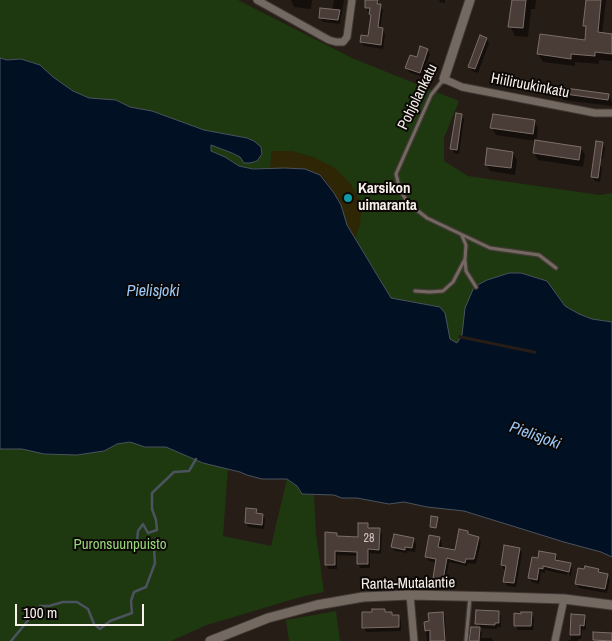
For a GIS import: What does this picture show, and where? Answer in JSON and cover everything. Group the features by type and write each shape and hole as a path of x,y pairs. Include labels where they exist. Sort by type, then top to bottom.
{"street":[{"path":"257,0 329,40 336,42 343,42 347,37 352,0"},
{"name":"Pohjolankatu","path":"444,79 470,0"},
{"name":"Hiiliruukinkatu","path":"444,79 462,87 595,113 612,113"},
{"path":"410,595 414,641"},
{"name":"Ranta-Mutalantie","path":"210,641 268,618 317,605 362,597 410,595 564,599 612,605"},
{"path":"555,641 564,599"}],"lane":[{"name":"Pohjolankatu","path":"444,79 431,95 396,174 400,190 408,203 427,218 462,235"},
{"path":"462,235 466,246 466,271 476,287"},
{"path":"462,235 490,248 539,255 556,268"},
{"path":"415,291 430,292 443,290 453,282 465,259"},
{"path":"466,641 470,596"}],"green space":[{"path":"0,0 238,0 352,58 459,101 444,138 444,161 468,176 600,195 612,193 612,322 592,319 579,314 565,306 547,281 521,273 487,280 474,287 465,308 462,335 457,343 450,339 440,307 391,298 355,238 360,224 315,158 291,151 272,151 270,169 239,166 211,151 211,145 240,157 244,163 257,161 262,154 261,147 247,138 204,130 152,111 130,107 116,100 89,98 73,91 40,65 21,59 7,60 0,58"},
{"name":"Puronsuunpuisto","path":"0,376 77,455 104,451 117,444 131,442 145,447 166,447 203,463 228,469 223,536 271,546 287,479 297,486 302,494 314,495 316,534 324,592 304,596 207,625 171,641 0,641"},
{"path":"336,611 340,641 289,641 286,620"}],"sand":[{"name":"Karsikon uimaranta","path":"272,151 291,151 315,158 335,168 350,183 362,204 360,224 355,238 347,225 341,205 326,180 320,175 270,169"}],"water":[{"name":"Pielisjoki","path":"0,58 7,60 21,59 40,65 73,91 89,98 116,100 130,107 152,111 204,130 254,141 261,147 262,154 257,161 250,163 244,163 240,157 211,145 211,151 239,166 253,169 305,169 320,175 341,205 347,225 391,298 440,307 445,313 450,339 457,343 462,335 465,308 474,287 487,280 509,273 521,273 547,281 565,306 592,319 612,322 612,557 601,552 464,511 427,507 404,502 389,504 357,498 342,498 334,495 302,494 297,486 287,479 262,479 203,463 166,447 145,447 130,442 117,444 104,451 77,455 44,454 22,449 0,449"}],"pier":[{"path":"459,335 536,351 536,354 458,338"}],"building":[{"path":"365,0 378,0 377,4 381,4 378,27 383,28 381,45 360,42 361,35 368,36 371,15 369,14 370,8 365,8"},
{"path":"512,0 526,0 523,28 508,27"},
{"path":"586,0 601,0 598,32 612,34 612,54 595,52 595,56 571,54 571,59 537,54 540,34 585,40 586,26 583,26"},
{"path":"320,8 340,10 338,20 319,18"},
{"path":"480,35 487,38 475,69 468,67"},
{"path":"420,46 428,49 420,73 405,68 410,55 417,57"},
{"path":"510,77 541,83 540,89 509,83"},
{"path":"558,87 609,94 608,100 558,93"},
{"path":"456,113 462,114 457,150 450,149"},
{"path":"493,114 535,120 533,134 490,128"},
{"path":"535,140 581,147 579,160 533,153"},
{"path":"596,141 603,142 598,178 591,177"},
{"path":"487,148 513,152 511,168 485,165"},
{"path":"246,508 257,509 256,513 263,514 262,525 245,523"},
{"path":"431,516 438,517 436,528 430,527"},
{"path":"358,523 368,523 368,528 380,528 379,550 368,549 368,564 357,564 357,552 335,551 335,565 325,565 325,532 337,533 337,536 358,537"},
{"path":"459,529 479,537 474,559 466,559 465,563 447,558 443,580 433,578 436,559 425,557 429,535 440,537 438,547 455,550"},
{"path":"394,534 414,538 412,548 405,547 405,550 391,547"},
{"path":"504,545 520,548 514,583 503,582 506,566 501,565"},
{"path":"539,551 556,554 555,560 571,563 569,572 543,566 543,569 539,568 537,580 528,578 532,557 538,558"},
{"path":"585,566 599,569 598,572 608,574 605,589 575,584 578,568 584,569"},
{"path":"372,609 385,609 385,612 392,612 392,615 399,615 399,627 362,628 362,612 372,612"},
{"path":"476,610 499,611 499,623 495,623 495,625 475,624"},
{"path":"443,612 445,641 430,641 430,630 425,631 424,622 429,621 428,613"},
{"path":"521,612 532,612 531,626 514,626 514,613 521,614"},
{"path":"571,614 585,615 584,626 580,625 580,635 570,635"},
{"path":"471,627 480,627 479,641 469,641"},
{"path":"593,632 612,633 612,641 593,640"}],"waterway":[{"path":"11,641 40,606 49,606 63,602 77,602 88,609 94,624 100,629 110,621 132,613 131,601 134,592 146,587 155,563 154,550 137,541 138,531 143,524 148,533 157,530 152,509 152,493 174,472 189,471 196,459"}],"place":[{"name":"Karsikon uimaranta","path":"348,198"}]}
